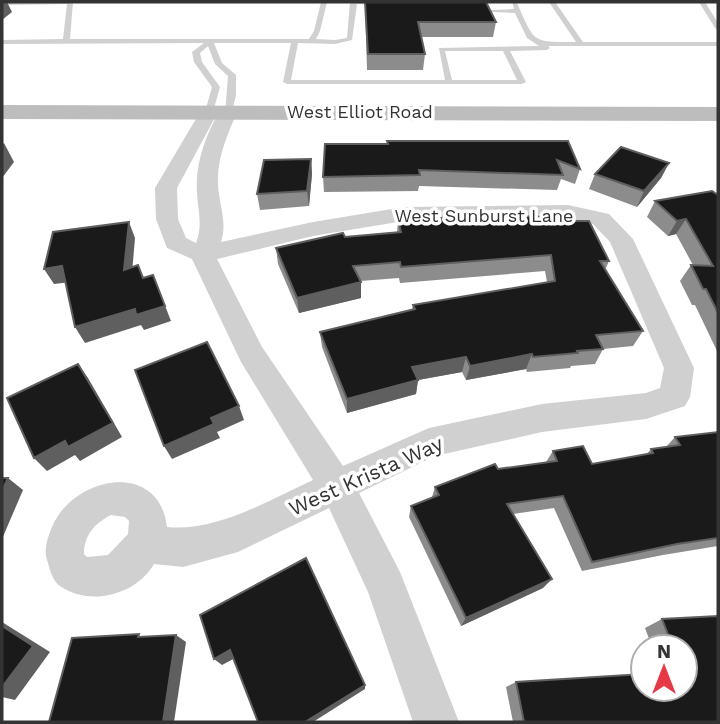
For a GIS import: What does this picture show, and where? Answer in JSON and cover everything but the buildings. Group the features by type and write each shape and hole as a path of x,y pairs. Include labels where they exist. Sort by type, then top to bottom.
{"main road":[{"name":"West Elliot Road","path":"2,112 215,120 718,129"},
{"name":"West Elliot Road","path":"2,128 215,120 718,114"}],"street":[{"path":"215,120 174,170 166,188 167,219 176,243 202,254 251,354 337,487 386,586 436,722"},
{"path":"202,254 213,237 214,226 209,211 207,180 215,120"},
{"name":"West Sunburst Lane","path":"202,254 313,229 404,214 568,212 601,219 621,240 679,368 674,397"},
{"name":"West Krista Way","path":"145,544 183,548 238,533 429,443 542,418 646,406 674,397"}],"lane":[{"path":"2,3 68,2 66,41"},
{"path":"311,41 317,31 324,2"},
{"path":"2,42 335,42 350,39 353,2 392,3"},
{"path":"449,82 441,49 547,48 529,37 513,2 473,3"},
{"path":"552,2 581,44"},
{"path":"702,2 718,28"},
{"path":"465,10 517,11"},
{"path":"295,41 287,82 522,82 506,49"},
{"path":"210,42 196,52 196,56 216,86 215,120"},
{"path":"210,42 219,64 232,75 232,95 215,120"},
{"path":"540,44 718,44"}]}
